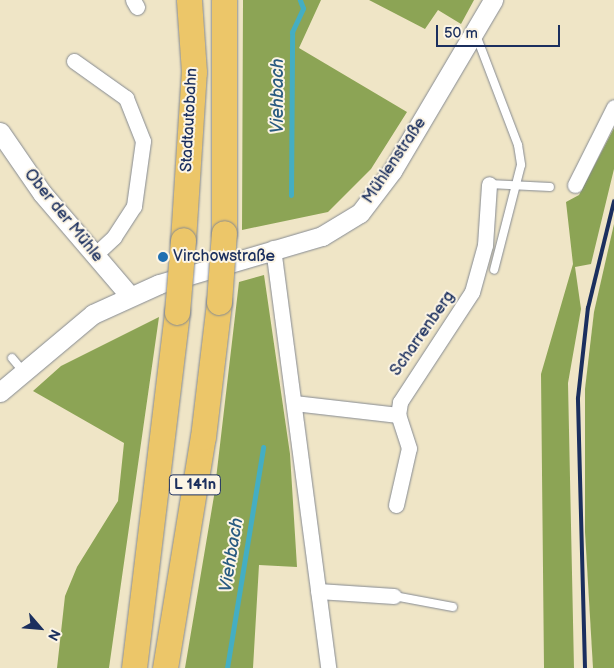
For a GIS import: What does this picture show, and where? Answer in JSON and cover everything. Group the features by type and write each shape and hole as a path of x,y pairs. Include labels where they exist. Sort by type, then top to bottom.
{"highway":[{"name":"Stadtautobahn","path":"134,668 177,312 183,240 194,72 189,0"},
{"name":"Stadtautobahn","path":"165,668 203,437 219,302 224,233 224,0"}],"street":[{"name":"Mühlenstraße","path":"0,392 18,365 93,314 130,296 273,248 332,232 367,206 475,33 493,0"},
{"path":"74,61 126,98 143,141 134,206 114,237 95,255"},
{"path":"575,184 614,106"},
{"name":"Ober der Mühle","path":"0,132 42,193 130,296"},
{"name":"Scharrenberg","path":"398,415 405,390 453,328 472,292 486,246 489,184"},
{"path":"273,248 328,668"},
{"path":"294,403 398,415 410,448 396,505"},
{"path":"318,591 394,596"}],"lane":[{"path":"475,33 518,145 517,185 494,270"},
{"path":"489,184 550,187"},
{"path":"394,596 453,607"}],"green space":[{"path":"243,0 321,0 299,48 407,112 371,169 328,212 242,230"},
{"path":"369,0 474,0 461,24 438,10 425,29"},
{"path":"614,128 614,169 591,264 575,267 581,309 568,383 574,668 544,668 541,374 573,264 566,202 579,195"},
{"path":"614,224 614,668 593,668 585,532 585,389 594,312"},
{"path":"264,275 290,454 297,567 259,565 253,668 185,668 214,496 239,282"},
{"path":"159,317 109,668 57,668 65,596 77,567 118,501 124,443 33,391 61,366"}],"waterway":[{"name":"Viehbach","path":"291,195 292,32 303,8 300,0"},
{"name":"Viehbach","path":"227,668 263,447"}],"railway":[{"path":"585,668 578,398 588,308 614,201"}],"place":[{"name":"Virchowstraße","path":"163,257"}]}
